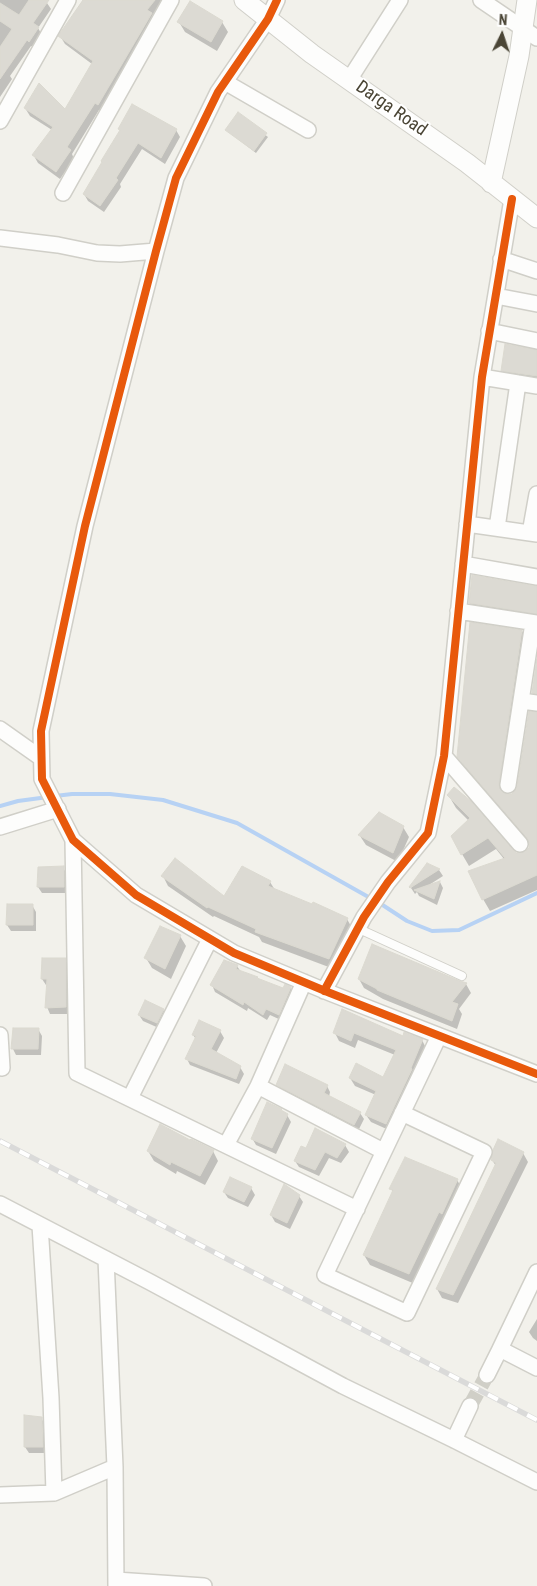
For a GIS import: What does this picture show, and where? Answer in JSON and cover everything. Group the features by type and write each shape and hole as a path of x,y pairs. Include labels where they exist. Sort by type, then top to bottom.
{"street":[{"path":"0,121 68,0"},
{"path":"62,194 171,0"},
{"name":"Darga Road","path":"244,0 312,54 468,163 537,218"},
{"path":"277,0 268,19 218,92 176,178 84,526 41,730 42,779 73,840 136,895 234,953 324,991 537,1074"},
{"path":"349,80 400,0"},
{"path":"481,0 530,33"},
{"path":"491,183 519,56 530,33 527,0"},
{"path":"225,82 308,130"},
{"path":"324,991 360,923 388,882 428,833 444,756 482,377 512,199"},
{"path":"0,238 58,245 96,253 120,254 156,251"},
{"path":"501,259 537,271"},
{"path":"496,296 537,304"},
{"path":"489,331 537,341"},
{"path":"482,377 537,386"},
{"path":"498,528 518,383"},
{"path":"467,524 534,534 537,496"},
{"path":"463,564 537,577"},
{"path":"458,611 535,623 508,785"},
{"path":"522,701 537,704"},
{"path":"0,729 41,758"},
{"path":"444,756 520,844"},
{"path":"0,826 57,807"},
{"path":"73,840 77,1073 357,1209"},
{"path":"130,1098 210,939"},
{"path":"226,1145 258,1086 304,982"},
{"path":"0,1035 2,1068"},
{"path":"402,1113 484,1152 407,1313 325,1275 383,1151 439,1036"},
{"path":"258,1086 383,1151"},
{"path":"0,1204 343,1386 537,1482"},
{"path":"40,1225 51,1398 54,1493"},
{"path":"106,1259 115,1467 116,1583 204,1586"},
{"path":"487,1375 537,1272"},
{"path":"500,1349 537,1368"},
{"path":"454,1440 470,1406"},
{"path":"0,1495 54,1493 115,1467"}],"lane":[{"path":"360,923 462,976"}],"building":[{"path":"29,0 49,0 33,23 39,27 29,42 27,40 0,79 0,47 12,29 0,21 0,3 19,15"},
{"path":"83,0 155,0 147,10 152,13 98,105 95,103 67,147 71,150 56,172 32,155 53,127 24,108 39,83 65,109 93,61 58,36"},
{"path":"190,1 223,21 211,42 177,22"},
{"path":"132,104 177,129 161,158 138,143 116,178 118,180 100,206 83,194 120,130 118,129"},
{"path":"238,112 267,133 254,151 225,130"},
{"path":"505,344 537,350 537,376 501,371"},
{"path":"472,575 537,586 537,614 469,603"},
{"path":"470,622 522,630 499,784 500,789 506,794 512,794 517,786 529,711 537,712 537,875 482,900 468,871 505,858 488,838 461,855 451,836 470,818 447,795 454,787 471,801 516,853 526,851 529,848 529,843 527,838 457,757"},
{"path":"537,659 537,694 532,693"},
{"path":"379,812 404,826 393,853 358,835"},
{"path":"175,858 224,896 242,866 271,881 268,886 312,904 313,902 348,918 329,959 255,932 256,929 207,908 161,876"},
{"path":"427,863 440,869 410,888 409,887"},
{"path":"64,866 64,887 37,887 38,867"},
{"path":"440,881 434,899 414,890"},
{"path":"7,904 33,904 33,925 6,925"},
{"path":"160,926 181,935 165,969 144,958"},
{"path":"372,944 467,983 452,1002 458,1004 452,1021 377,990 358,979"},
{"path":"42,958 66,958 66,1007 45,1008 47,979 41,979"},
{"path":"224,960 238,965 236,969 257,978 283,988 285,984 291,987 279,1015 266,1009 263,1015 244,1002 243,1005 210,985"},
{"path":"145,1000 164,1009 157,1023 138,1015"},
{"path":"342,1009 403,1036 404,1032 423,1039 412,1069 386,1124 365,1115 376,1091 349,1078 356,1063 383,1077 396,1050 354,1033 351,1041 333,1033"},
{"path":"199,1020 221,1030 211,1049 241,1066 236,1079 185,1059 196,1036 192,1035"},
{"path":"13,1028 39,1028 38,1049 11,1049"},
{"path":"285,1064 328,1085 324,1093 361,1112 354,1125 276,1085"},
{"path":"267,1102 288,1114 272,1148 251,1139"},
{"path":"160,1124 214,1150 200,1176 171,1162 170,1165 147,1151"},
{"path":"315,1128 346,1144 337,1158 325,1152 315,1170 294,1161 301,1146 306,1148"},
{"path":"498,1139 524,1152 453,1295 436,1289 496,1163 491,1160"},
{"path":"405,1157 458,1179 442,1214 439,1212 409,1274 363,1255 393,1190 389,1189"},
{"path":"230,1177 252,1187 244,1202 223,1192"},
{"path":"284,1184 300,1195 287,1223 270,1215"},
{"path":"24,1415 42,1417 43,1447 24,1447"}],"waterway":[{"path":"55,796 110,794 163,800 237,823 372,899"},
{"path":"0,806 18,801 48,797"},
{"path":"378,902 407,921 432,931 459,930 537,893"}],"tunnel":[{"path":"470,1406 487,1375"}],"railway":[{"path":"0,1141 537,1420"}],"cycle path":[{"path":"277,0 268,19 218,92 176,178 85,526 41,731 42,779 73,840 136,895 234,953 330,993 537,1074"},
{"path":"324,991 364,917 388,882 428,833 444,756 482,377 512,199"}]}
